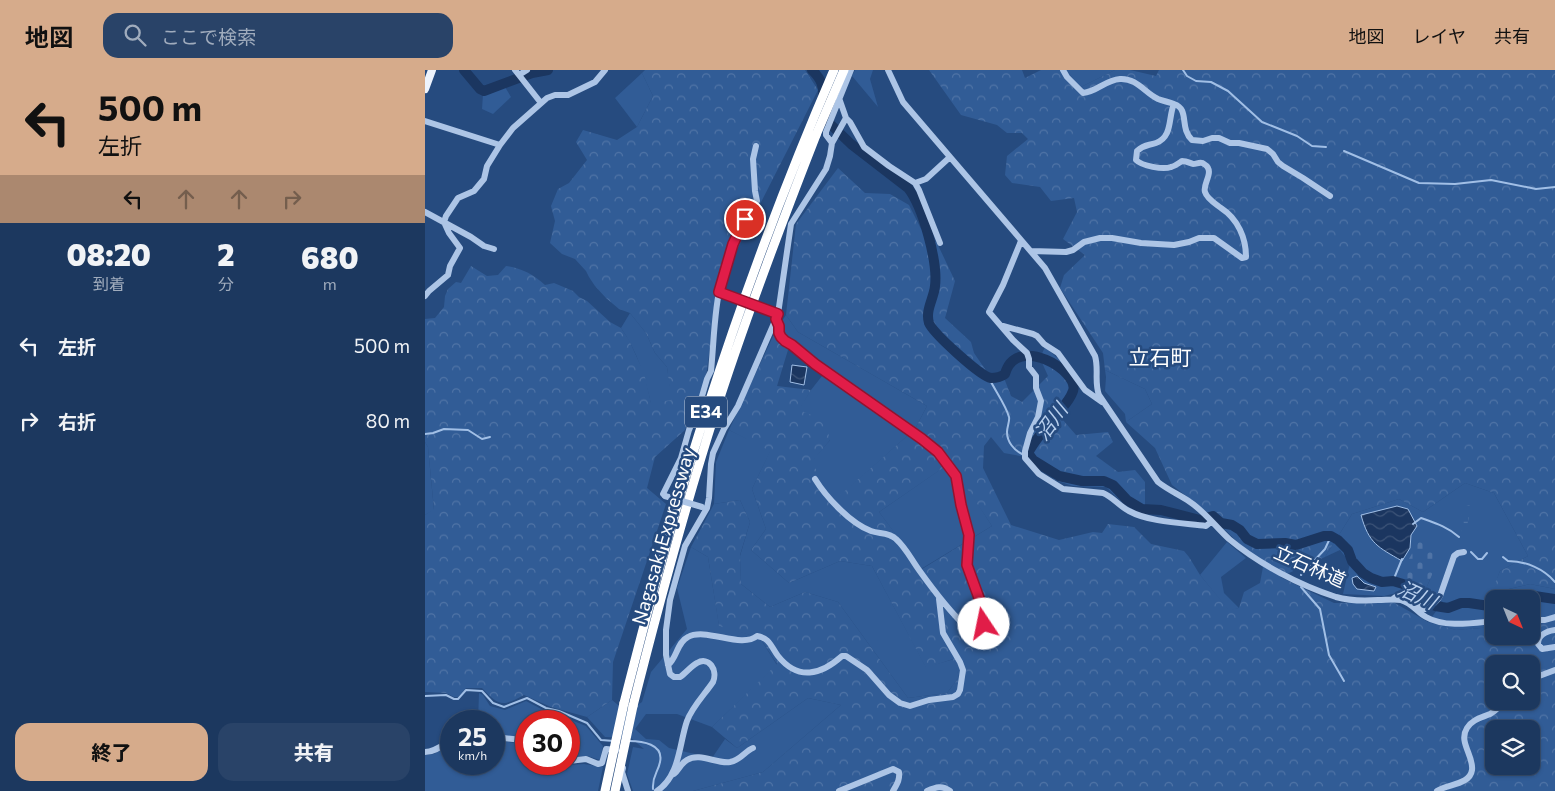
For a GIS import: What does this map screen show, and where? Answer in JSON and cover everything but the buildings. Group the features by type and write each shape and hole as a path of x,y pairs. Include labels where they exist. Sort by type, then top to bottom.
{"highway":[{"name":"Nagasaki Expressway","path":"615,791 629,704 655,582 706,410 753,275 809,127 835,70"},
{"name":"Nagasaki Expressway","path":"605,791 715,413 765,269 816,135 846,73"}],"main road":[{"path":"425,89 432,70"}],"street":[{"path":"527,70 519,75 541,103"},
{"path":"425,296 448,275 450,266 460,248 449,233 444,222 446,216 458,198 474,191 484,179 487,166 500,144 513,128 547,98 555,95 568,95 595,82 605,70"},
{"path":"835,70 846,73"},
{"path":"832,144 826,136 827,128 839,98 846,73 851,70"},
{"path":"889,70 903,102 1045,268 1095,356 1097,364 1097,389 1103,402"},
{"path":"1063,70 1067,77 1083,92 1090,92 1109,81 1123,78 1137,83 1158,99 1178,105 1185,119 1185,131 1193,140 1203,141 1219,138 1230,143 1267,149 1283,166 1330,196"},
{"path":"839,98 846,118 864,147 915,183 940,243"},
{"path":"1031,252 1066,252 1073,250 1084,242 1100,238 1174,245 1199,238 1215,238 1233,253 1242,258 1246,257 1244,238 1239,226 1205,192 1204,188 1209,175 1207,166 1204,163 1196,164 1182,161 1173,167 1167,168 1143,165 1136,160 1137,151 1141,147 1162,140 1167,134 1174,104"},
{"path":"657,791 663,787 671,776 677,762 688,720 715,676 713,667 702,661 696,663 681,677 674,677 670,674 668,666 666,630 670,600 685,546 709,498 713,454 724,429 739,406 776,315 791,224 826,169 832,144 846,118"},
{"path":"425,121 500,144"},
{"path":"704,508 663,494 681,458 689,430 711,371 722,293 733,244 745,219 757,201 753,159 756,146"},
{"path":"915,183 926,179 950,157"},
{"path":"425,212 471,237 479,244 494,249"},
{"path":"1021,241 1003,285 989,312 1028,356 1029,367 1036,376 1041,401 1038,417 1030,433 1025,458 1039,474 1063,489 1109,495 1129,511 1145,517 1206,526 1211,522"},
{"path":"722,293 776,315"},
{"path":"776,315 779,333 785,341 930,445 938,452 956,476 969,535 967,565 985,618 982,628 977,632 968,629 939,598 905,548 897,540 890,535 870,531 851,520 821,489 815,479"},
{"path":"1003,326 1037,336 1044,344 1058,353 1085,390 1103,402"},
{"name":"立石林道","path":"1103,402 1157,482 1191,502 1211,522 1248,553 1292,579 1348,600 1393,599 1406,602 1424,616 1442,622 1470,624 1485,622"},
{"path":"1393,599 1402,594 1407,595 1425,609 1427,608 1438,600 1454,556 1464,552"},
{"path":"668,666 673,661 685,638 693,635 723,636 744,640 752,640 757,636 763,637 771,643 777,655 788,666 805,674 826,668 834,664 842,656 846,656 867,670 889,696 900,703 910,706 929,700 953,697 960,690 963,670 943,633 939,598"},
{"path":"1540,620 1555,618"},
{"path":"1555,630 1543,634 1538,639 1537,644 1542,649 1555,647"},
{"path":"1540,676 1555,670"},
{"path":"1437,791 1446,786 1460,783 1470,775 1472,765 1464,738 1465,732 1474,720 1489,715 1495,710"},
{"path":"425,752 431,752 440,747"},
{"path":"671,776 682,763 689,759 695,757 720,763 729,762 740,758 753,748"},
{"path":"580,760 586,759 597,764 602,763 606,749 627,752 622,772 628,791"},
{"path":"839,791 893,769 899,772 899,781 893,791"},
{"path":"927,791 936,787 942,787 950,791"}],"green space":[{"path":"645,70 805,70 818,90 719,285 705,383 685,430 655,457 647,488 666,504 613,662 612,700 587,717 580,715 580,710 562,710 524,695 511,702 501,703 482,688 466,688 458,697 446,693 425,692 425,515 434,509 428,447 425,442 425,319 435,318 444,307 448,289 456,282 461,283 471,266 487,276 498,275 506,266 527,272 545,285 554,283 573,291 610,322 621,328 629,340 644,373 651,403 671,400 667,367 655,353 646,333 630,313 619,309 606,298 575,259 562,254 550,243 555,221 551,206 558,189 569,183 587,160 576,142 583,130 617,140 637,127 653,96 642,73"},
{"path":"855,70 873,70 870,79 878,107 852,76"},
{"path":"929,70 1022,70 1025,78 1041,70 1067,70 1079,88 1115,70 1130,70 1156,76 1159,70 1555,70 1555,589 1530,584 1504,590 1492,590 1500,571 1528,556 1494,493 1465,483 1423,512 1399,499 1352,514 1325,557 1280,577 1334,603 1393,602 1428,622 1456,630 1485,628 1485,645 1540,645 1540,622 1555,615 1555,791 693,791 763,772 841,705 808,698 737,748 712,727 777,664 760,638 719,626 708,557 691,547 714,504 740,500 750,522 740,555 741,584 770,607 805,592 838,602 908,698 947,693 959,677 953,659 926,668 872,566 840,561 789,583 751,550 766,529 752,489 770,451 729,430 776,330 791,340 777,386 811,390 799,410 825,420 830,440 811,463 838,497 915,429 927,406 798,332 786,315 796,224 838,168 865,193 890,194 909,205 921,229 937,243 955,281 945,318 971,342 974,353 987,372 1004,378 1011,396 1022,402 1048,376 1040,358 1045,347 1063,363 1076,380 1056,412 1076,435 1108,432 1113,442 1096,456 1118,472 1135,470 1145,482 1145,512 1122,502 1106,487 1073,486 1055,480 1026,457 1004,453 991,437 984,446 983,468 1011,525 1059,540 1093,532 1102,533 1108,524 1134,527 1151,544 1184,551 1200,575 1229,610 1239,608 1244,592 1260,583 1263,567 1207,512 1172,485 1155,448 1126,422 1152,404 1145,389 1105,370 1103,353 1060,288 1064,275 1085,255 1063,239 1077,212 1074,198 1051,201 1040,187 1012,183 1005,175 1007,156 1028,139 1022,133 1007,133 997,125 961,115","holes":["950,463 992,526 922,569 879,512"]},
{"path":"1067,70 1115,70 1079,88"},
{"path":"642,73 653,96 637,127 615,98"},
{"path":"505,87 511,97 493,114 482,109 483,94"},
{"path":"630,313 646,333 655,353 667,367 672,400 651,404 640,364 621,328"},
{"path":"786,315 798,332 927,406 915,429 838,498 810,463 830,440 798,410 829,367 776,330"},
{"path":"1105,370 1145,389 1152,404 1126,422 1125,414 1105,391"},
{"path":"729,430 771,450 752,489 766,529 751,550 789,583 840,561 872,566 926,667 954,659 959,677 947,693 908,698 838,602 805,592 770,607 741,584 740,556 750,522 740,500 714,504 716,462"},
{"path":"425,442 428,447 434,510 425,515"},
{"path":"951,462 992,526 921,569 879,512"},
{"path":"1465,483 1494,493 1528,556 1500,571 1493,590 1485,590 1485,628 1456,630 1428,622 1443,602 1424,593 1432,575 1398,578 1405,591 1384,596 1343,594 1350,563 1340,550 1325,557 1352,514 1399,499 1423,512","holes":["1408,509 1417,526 1411,535 1410,548 1402,561"]},
{"path":"1469,505 1471,507 1467,526 1463,533 1458,526 1464,507"},
{"path":"1421,538 1433,546 1432,575 1424,593 1398,578"},
{"path":"1227,542 1246,558 1221,577 1224,593 1239,608 1229,611 1200,575"},
{"path":"691,547 708,557 719,625 760,638 777,665 712,727 677,714 646,714 635,729 646,739 659,740 669,748 712,758 725,739 737,748 808,698 841,705 763,772 693,791 633,791 627,774 633,747 644,749 631,738 605,737 587,717 612,700 627,712 642,702 651,672 687,629 677,588"},
{"path":"1530,584 1555,589 1555,615 1540,622 1540,590 1505,590"},
{"path":"479,693 483,695 490,706 505,710 478,710"},
{"path":"526,701 543,710 515,710 515,736 505,736 505,710"},
{"path":"580,724 586,726 603,746 600,760 587,756 580,757"},
{"path":"505,742 515,743 515,775 580,775 580,764 603,767 598,791 425,791 425,755 434,754 440,750 440,775 505,775"}],"water":[{"path":"792,365 807,367 804,385 790,382"},
{"path":"1397,506 1408,509 1417,526 1411,535 1410,548 1402,561 1375,544 1367,532 1361,515"},
{"path":"1357,576 1364,583 1376,587 1374,591 1357,589 1353,584 1352,578"}],"waterway":[{"name":"沼川","path":"464,70 480,89 484,91 532,73 548,70"},
{"name":"沼川","path":"812,70 821,82 823,98"},
{"path":"1183,70 1187,76 1196,81 1211,82 1228,91 1262,122 1297,136 1312,146 1326,147"},
{"name":"沼川","path":"825,115 826,120 851,144 908,188 914,197 924,221 932,249 935,286 928,318 932,328 939,336 957,354 977,370 991,378 1005,374 1011,362 1021,357 1033,356 1057,366 1067,374 1073,383 1073,391 1068,400 1028,453 1033,460 1059,476 1082,481 1104,481 1113,485 1127,500 1142,509 1161,510 1200,520 1213,516 1221,523 1232,525 1240,530 1247,539 1257,544 1285,543 1296,545 1324,536 1331,536 1348,550 1352,561 1363,573 1371,578 1382,582 1393,581 1403,584 1411,588 1417,596 1435,606 1448,608 1461,603 1485,605"},
{"path":"1344,151 1419,183 1455,184 1491,180 1536,189 1555,187"},
{"path":"989,378 1009,417 1008,439 1014,448 1022,454"},
{"path":"425,434 444,429 468,430 482,439 490,437"},
{"path":"1413,524 1421,518 1446,528 1459,537"},
{"path":"1301,575 1325,549 1331,536"},
{"path":"1471,552 1478,559 1482,559 1487,553"},
{"path":"1503,557 1508,561 1521,562 1534,567 1546,573 1555,582"},
{"path":"1393,581 1402,559"},
{"path":"1301,587 1320,609 1329,655 1344,681"},
{"name":"沼川","path":"1540,597 1555,599"},
{"path":"425,696 446,695 458,699 466,690 482,691 493,703 504,707 527,698 546,708 559,711 587,723 601,740 614,741"},
{"path":"629,741 646,743 659,751 660,762 653,780 653,789"}],"district":[{"name":"立石町","path":"1160,358"}],"route":[{"path":"745,219 733,244 719,292 778,314 776,319 779,333 785,341 938,452 956,476 958,482 961,505 969,535 967,565 983,609 984,624"}]}
